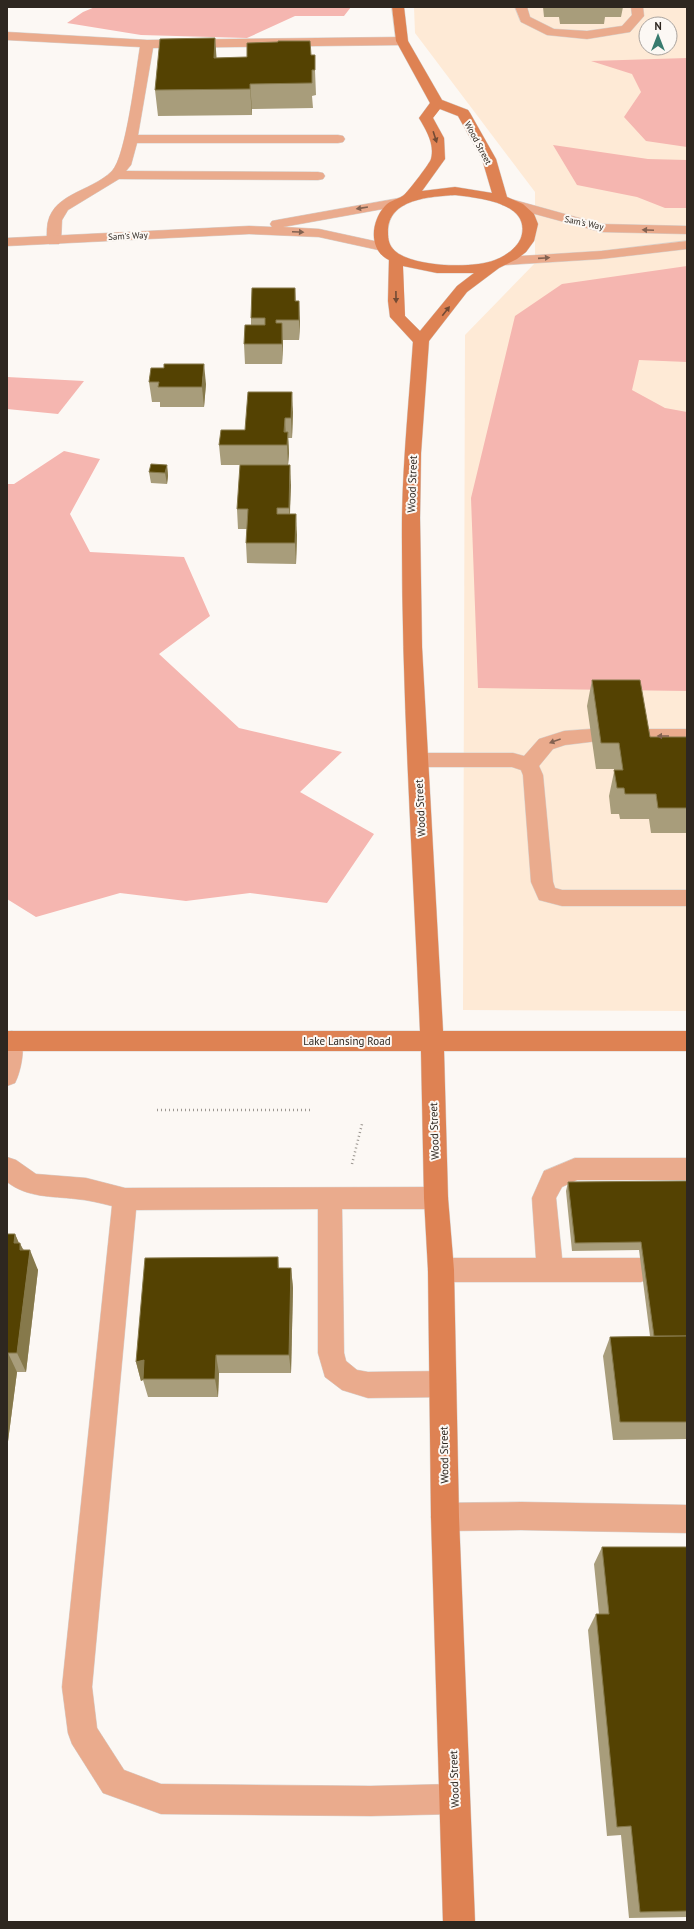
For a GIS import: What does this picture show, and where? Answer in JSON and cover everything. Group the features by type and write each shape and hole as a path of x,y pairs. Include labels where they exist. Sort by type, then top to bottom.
{"street":[{"path":"398,7 402,41 437,103 426,118 437,138 438,159 405,199 390,209 382,220 381,232 383,247 396,258 422,267 454,270 499,263 687,245"},
{"path":"521,7 525,19 551,32 587,35 626,29 638,16 637,7"},
{"path":"8,39 147,44 402,41"},
{"path":"54,241 54,220 62,207 116,175 124,164 131,139 147,44"},
{"name":"Wood Street","path":"437,103 463,113 489,159 504,200"},
{"path":"131,139 338,139"},
{"path":"116,175 318,176"},
{"path":"396,258 396,301 398,317 421,341 462,290 526,245 531,230 529,220 522,211 504,200 455,191 405,199"},
{"name":"Sam's Way","path":"249,230 405,199"},
{"name":"Sam's Way","path":"504,200 553,216 601,228 687,230"},
{"name":"Sam's Way","path":"7,242 54,241 249,230 319,234 383,247"},
{"name":"Wood Street","path":"421,341 413,453 411,518 413,647 432,1041 436,1198 441,1270 445,1517 459,1922"},
{"path":"528,764 546,744 564,738 591,736"},
{"path":"639,736 687,736"},
{"path":"418,760 513,760 528,764"},
{"path":"528,764 533,775 542,882 547,894 562,898 687,898"},
{"path":"7,1076 10,1041"},
{"name":"Lake Lansing Road","path":"10,1041 687,1041"},
{"path":"7,1168 20,1179 44,1187 85,1189 125,1199 436,1198"},
{"path":"550,1270 544,1198 553,1179 575,1169 687,1169"},
{"path":"125,1199 77,1687 83,1732 114,1782 161,1799 371,1801 454,1799"},
{"path":"330,1199 331,1353 334,1368 351,1381 368,1385 443,1384"},
{"path":"441,1270 642,1270"},
{"path":"445,1517 521,1516 687,1519"}],"path":[{"path":"157,1110 313,1110"}],"shaded area":[{"path":"95,7 351,7 344,16 295,16 247,38 141,35 67,23 83,12"},
{"path":"414,7 687,7 687,1011 463,1010 465,335 535,263 535,192 415,33"},
{"path":"687,58 687,147 646,141 624,117 641,92 632,74 591,61"},
{"path":"553,145 648,159 687,160 687,208 665,208 637,197 577,185"},
{"path":"687,266 687,362 639,360 632,390 665,408 687,412 687,691 478,688 471,498 515,316 562,284"},
{"path":"7,377 84,381 58,414 7,409"},
{"path":"64,451 100,459 70,514 90,552 184,557 210,616 159,654 239,728 342,752 300,792 374,834 327,903 250,893 186,901 120,893 36,917 7,899 7,484 14,484"}],"building":[{"path":"215,38 214,58 247,57 247,43 310,41 311,55 315,55 315,70 312,70 312,83 250,84 250,89 155,90 160,39"},
{"path":"252,288 295,288 295,301 299,301 299,320 276,320 276,323 282,323 282,344 244,344 245,325 265,325 265,318 251,318"},
{"path":"164,364 204,364 202,387 158,387 159,382 149,382 151,368 164,368"},
{"path":"248,392 292,392 291,418 285,418 284,432 288,432 287,445 219,445 221,430 245,430"},
{"path":"151,464 167,465 165,473 149,472"},
{"path":"240,465 290,465 289,508 277,508 277,514 296,514 295,543 246,543 248,509 237,509"},
{"path":"592,680 640,680 650,737 687,737 687,808 658,808 656,794 625,794 624,788 617,788 614,770 623,770 619,743 601,743"},
{"path":"687,1181 687,1336 654,1336 641,1242 575,1243 568,1182"},
{"path":"7,1234 15,1234 14,1243 20,1243 20,1250 30,1250 17,1353 8,1353 7,1362"},
{"path":"278,1257 278,1268 291,1268 289,1355 216,1355 215,1379 143,1379 144,1360 136,1362 145,1258"},
{"path":"687,1336 687,1422 620,1422 610,1337"},
{"path":"602,1547 687,1547 687,1911 640,1912 631,1826 617,1827 596,1614 609,1614"}]}
